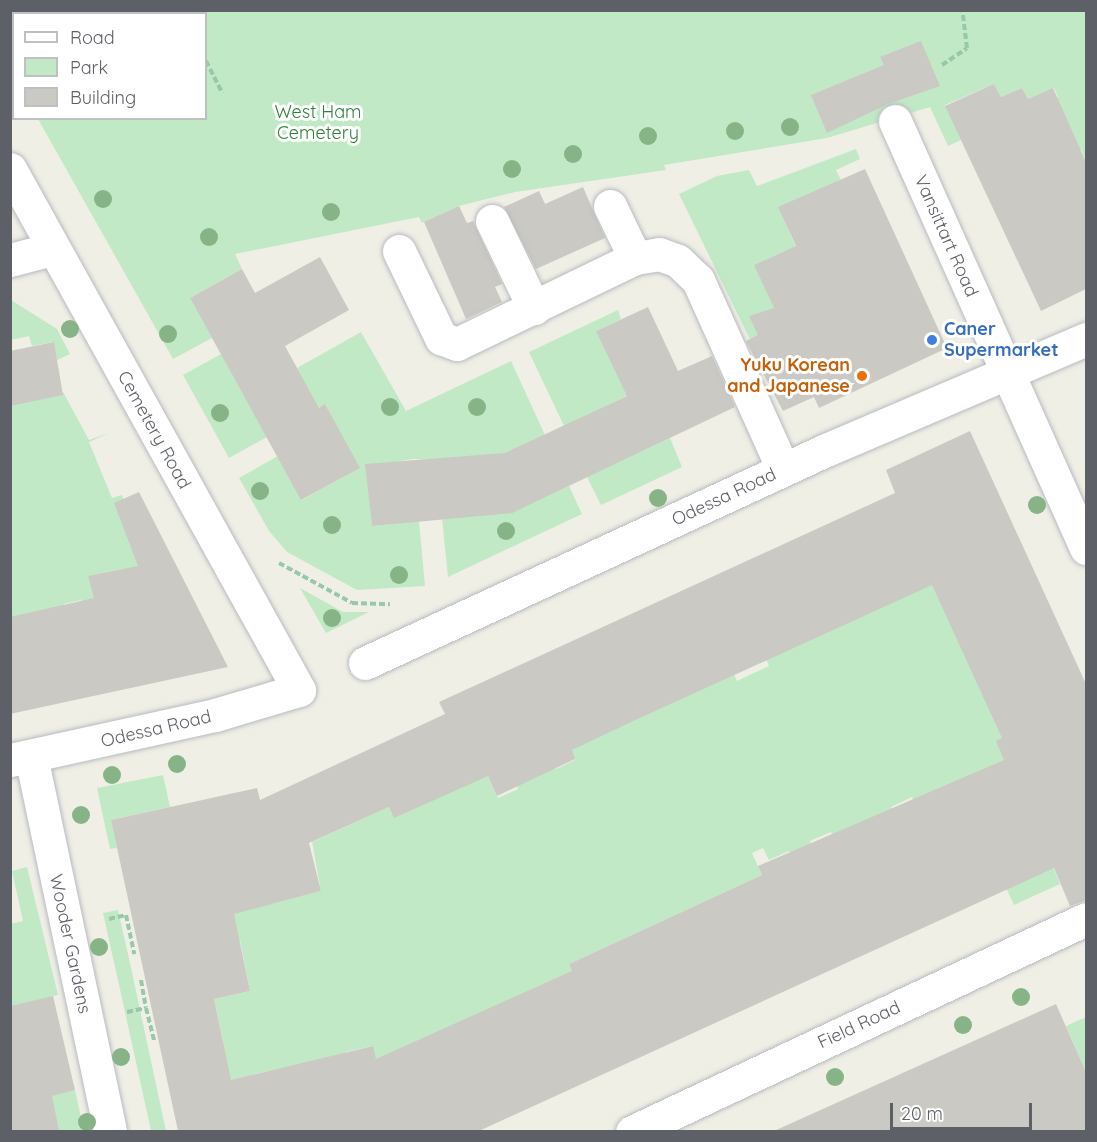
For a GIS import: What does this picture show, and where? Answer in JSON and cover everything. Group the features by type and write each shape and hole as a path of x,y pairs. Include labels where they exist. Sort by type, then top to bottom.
{"street":[{"name":"Vansittart Road","path":"895,121 1086,548"},
{"name":"Cemetery Road","path":"10,169 52,249 299,690"},
{"path":"610,206 635,258"},
{"path":"492,221 534,308"},
{"path":"10,260 52,249"},
{"path":"399,251 441,339 450,344 467,341 635,258 659,254 691,269 783,469"},
{"name":"Odessa Road","path":"365,663 783,469 1009,375 1086,339"},
{"name":"Odessa Road","path":"21,758 215,715 299,690"},
{"name":"Wooder Gardens","path":"21,758 110,1131"},
{"name":"Field Road","path":"632,1131 1086,919"}],"path":[{"path":"942,65 966,48 962,10"},
{"path":"207,64 222,93"},
{"path":"281,566 352,603 395,604"},
{"path":"105,920 126,915 134,954"},
{"path":"141,980 154,1041"},
{"path":"115,1015 146,1008"}],"green space":[{"name":"West Ham Cemetery","path":"10,11 1086,11 1086,161 1081,149 1064,157 1050,100 1058,97 1054,88 1028,99 1022,88 1001,97 994,84 945,105 961,140 948,146 930,107 827,138 664,165 666,170 515,192 459,206 422,223 419,217 235,254 242,269 190,298 212,338 173,359 39,120 207,120 207,12 12,12 12,52"},
{"path":"856,149 860,159 836,170 841,180 779,208 830,326 785,251 755,265 774,308 768,356 760,360 679,194 717,176 749,170 757,186"},
{"path":"1086,161 1086,224 1069,169"},
{"path":"11,300 57,329 70,354 57,360 53,342 32,346 29,336 11,340"},
{"path":"618,310 621,319 596,331 645,387 564,426 529,352"},
{"path":"361,332 406,411 511,361 545,435 525,506 569,486 582,514 448,577 436,460 413,459 366,467 372,526 419,521 425,586 357,590 287,552 269,531 239,478 278,456 302,500 354,471 326,405 318,408 297,368"},
{"path":"221,354 267,437 229,458 183,375"},
{"path":"63,392 89,440 109,433 89,442 112,498 122,495 144,553 173,560 178,569 155,582 123,569 89,576 104,639 92,642 81,600 64,604 65,611 10,617 10,406"},
{"path":"670,438 682,467 601,505 587,477"},
{"path":"935,481 1034,699 1040,840 1086,820 1086,840 1049,857 1060,884 1014,905 970,811 940,859 912,797 891,807 895,815 836,842 831,832 810,841 839,905 819,915 789,851 769,860 763,848 752,853 762,875 569,964 592,1016 440,1086 461,1131 450,1131 441,1111 381,1088 372,1046 345,1052 354,1094 278,1069 251,1075 258,1115 193,1129 223,1041 214,999 250,991 240,940 204,947 212,798 240,792 272,904 321,891 312,842 389,807 394,817 475,748 498,798 518,789 509,768 534,722 556,769 575,760 571,749 717,636 737,681 769,666 766,659"},
{"path":"300,588 343,612 369,612 326,633"},
{"path":"163,775 170,807 111,820 117,848 110,849 97,788"},
{"path":"27,867 58,995 11,1006 10,924 23,921 12,871"},
{"path":"118,910 166,1131 151,1131 103,913"},
{"path":"1086,1017 1086,1072 1066,1026"},
{"path":"75,1090 84,1131 11,1131 10,1105"}],"building":[{"path":"921,41 940,86 888,104 827,133 811,95 884,65 880,57"},
{"path":"994,84 1001,97 1022,88 1028,99 1053,88 1086,162 1086,289 1041,311 945,106"},
{"path":"865,169 947,348 819,408 814,397 783,411 746,341 758,335 749,316 774,308 754,265 796,246 778,207"},
{"path":"583,187 605,238 536,269 504,207 539,191 545,204"},
{"path":"459,206 467,223 473,221 502,284 495,287 502,302 466,319 424,222"},
{"path":"320,257 349,310 285,346 319,408 325,404 360,468 301,500 190,298 242,269 255,293"},
{"path":"648,307 678,371 712,356 735,407 512,513 372,526 365,464 505,453 627,396 596,331"},
{"path":"54,342 63,395 10,406 10,351"},
{"path":"970,431 1086,684 1086,900 1070,906 1054,868 479,1131 178,1131 111,820 257,788 260,800 445,714 439,702 895,493 886,470","holes":["932,585 1002,738 996,741 1004,760 758,866 762,875 569,964 572,971 376,1059 373,1046 231,1080 214,999 250,991 234,914 321,891 309,843 389,807 394,818 488,776 497,796 575,759 572,750"]},
{"path":"139,492 228,667 10,714 10,617 94,598 88,576 138,566 114,503"},
{"path":"53,996 75,1090 52,1096 59,1131 10,1131 10,1006"},
{"path":"1056,1004 1086,1072 1086,1131 774,1131"}],"place":[{"name":"Caner Supermarket","path":"932,340"},
{"name":"Yuku Korean and Japanese","path":"862,376"}]}
